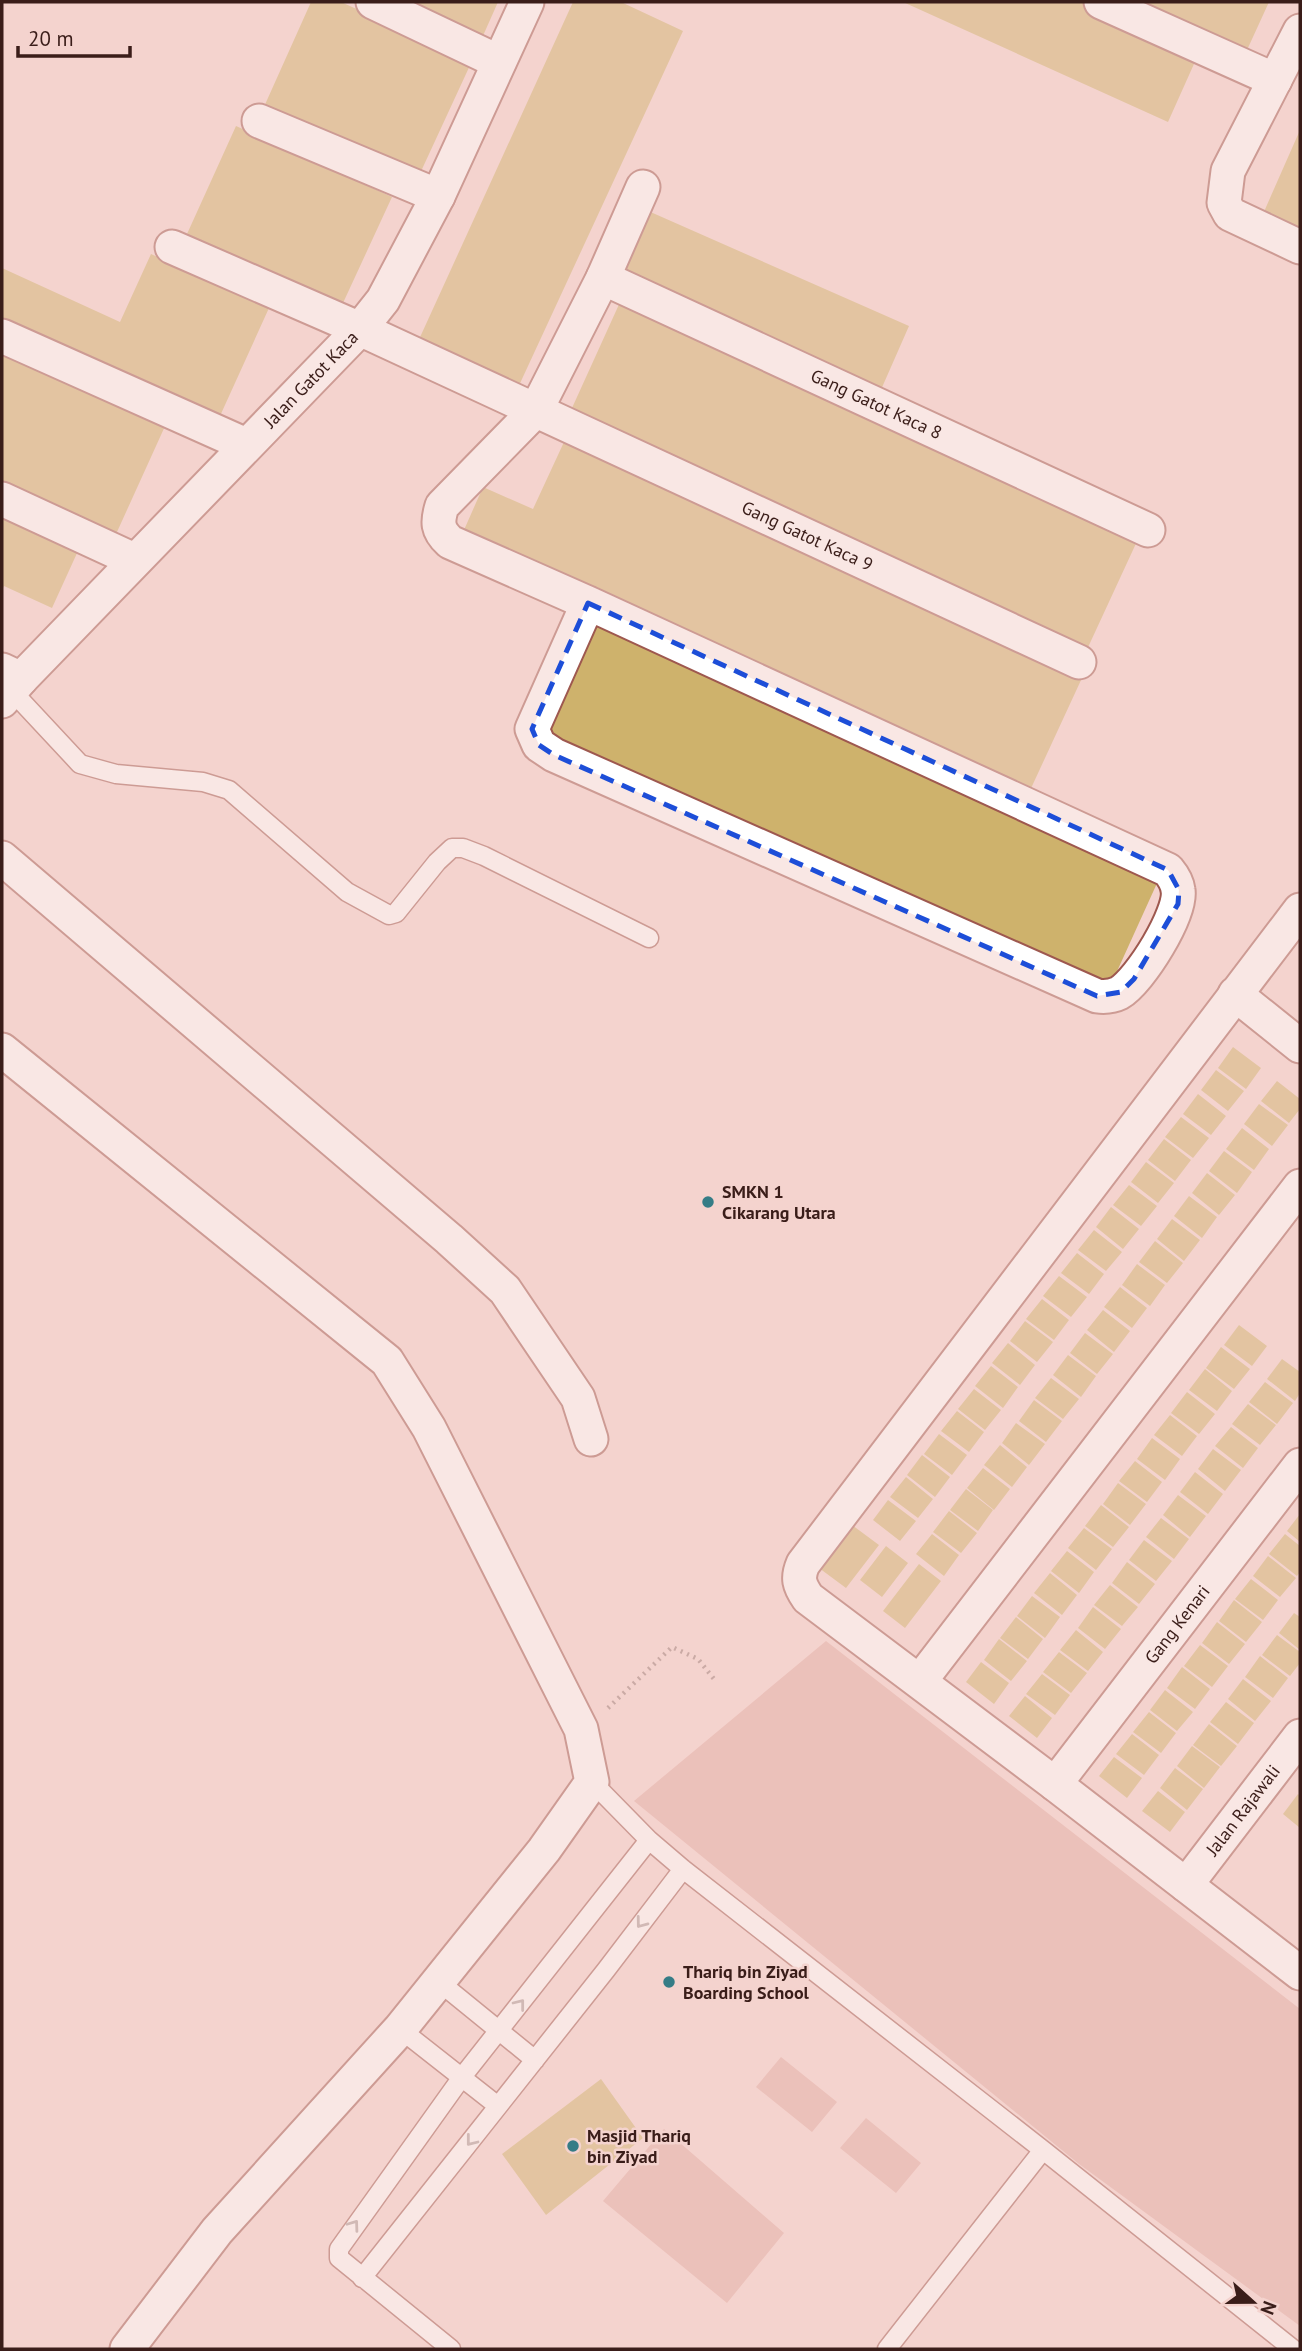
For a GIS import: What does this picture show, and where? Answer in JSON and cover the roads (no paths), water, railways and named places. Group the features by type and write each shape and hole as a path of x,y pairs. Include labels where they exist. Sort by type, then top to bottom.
{"street":[{"path":"373,2 499,62"},
{"name":"Jalan Gatot Kaca","path":"9,685 360,329 383,300 438,196 527,2"},
{"path":"1101,2 1285,78"},
{"path":"1300,32 1285,78 1228,171 1224,203 1230,214 1300,247"},
{"path":"259,121 438,196"},
{"path":"588,603 532,729 539,745 554,755 1097,996 1108,997 1121,992 1134,979 1161,941 1178,904 1179,890 1168,870 588,603 450,542 442,534 437,522 442,506 536,410 603,278 643,187"},
{"name":"Gang Gatot Kaca 9","path":"172,247 360,329 1079,662"},
{"name":"Gang Gatot Kaca 8","path":"603,278 1148,530"},
{"path":"2,336 246,445"},
{"path":"2,499 134,560"},
{"path":"2,858 449,1239 505,1290 578,1398 591,1439"},
{"path":"1300,910 803,1564 798,1577 808,1598 1300,1973"},
{"path":"1235,994 1300,1046"},
{"path":"2,1050 387,1361 435,1439 581,1729 592,1782 544,1850 400,2029 217,2231 127,2349"},
{"path":"920,1681 1300,1186"},
{"name":"Gang Kenari","path":"1055,1784 1300,1465"},
{"name":"Jalan Rajawali","path":"1186,1885 1300,1736"}],"lane":[{"path":"9,685 80,764 116,774 203,782 229,790 347,892 389,915 396,913 437,862 452,848 463,848 649,938"},
{"path":"592,1782 649,1840 683,1869 1293,2349"},
{"path":"451,2349 339,2258 339,2249 462,2077 649,1840"},
{"path":"362,2278 683,1869"},
{"path":"438,1981 535,2060"},
{"path":"400,2029 498,2106"},
{"path":"887,2349 1043,2150"}],"place":[{"name":"SMKN 1 Cikarang Utara","path":"708,1202"},
{"name":"Thariq bin Ziyad Boarding School","path":"669,1982"},
{"name":"Masjid Thariq bin Ziyad","path":"573,2146"}]}
